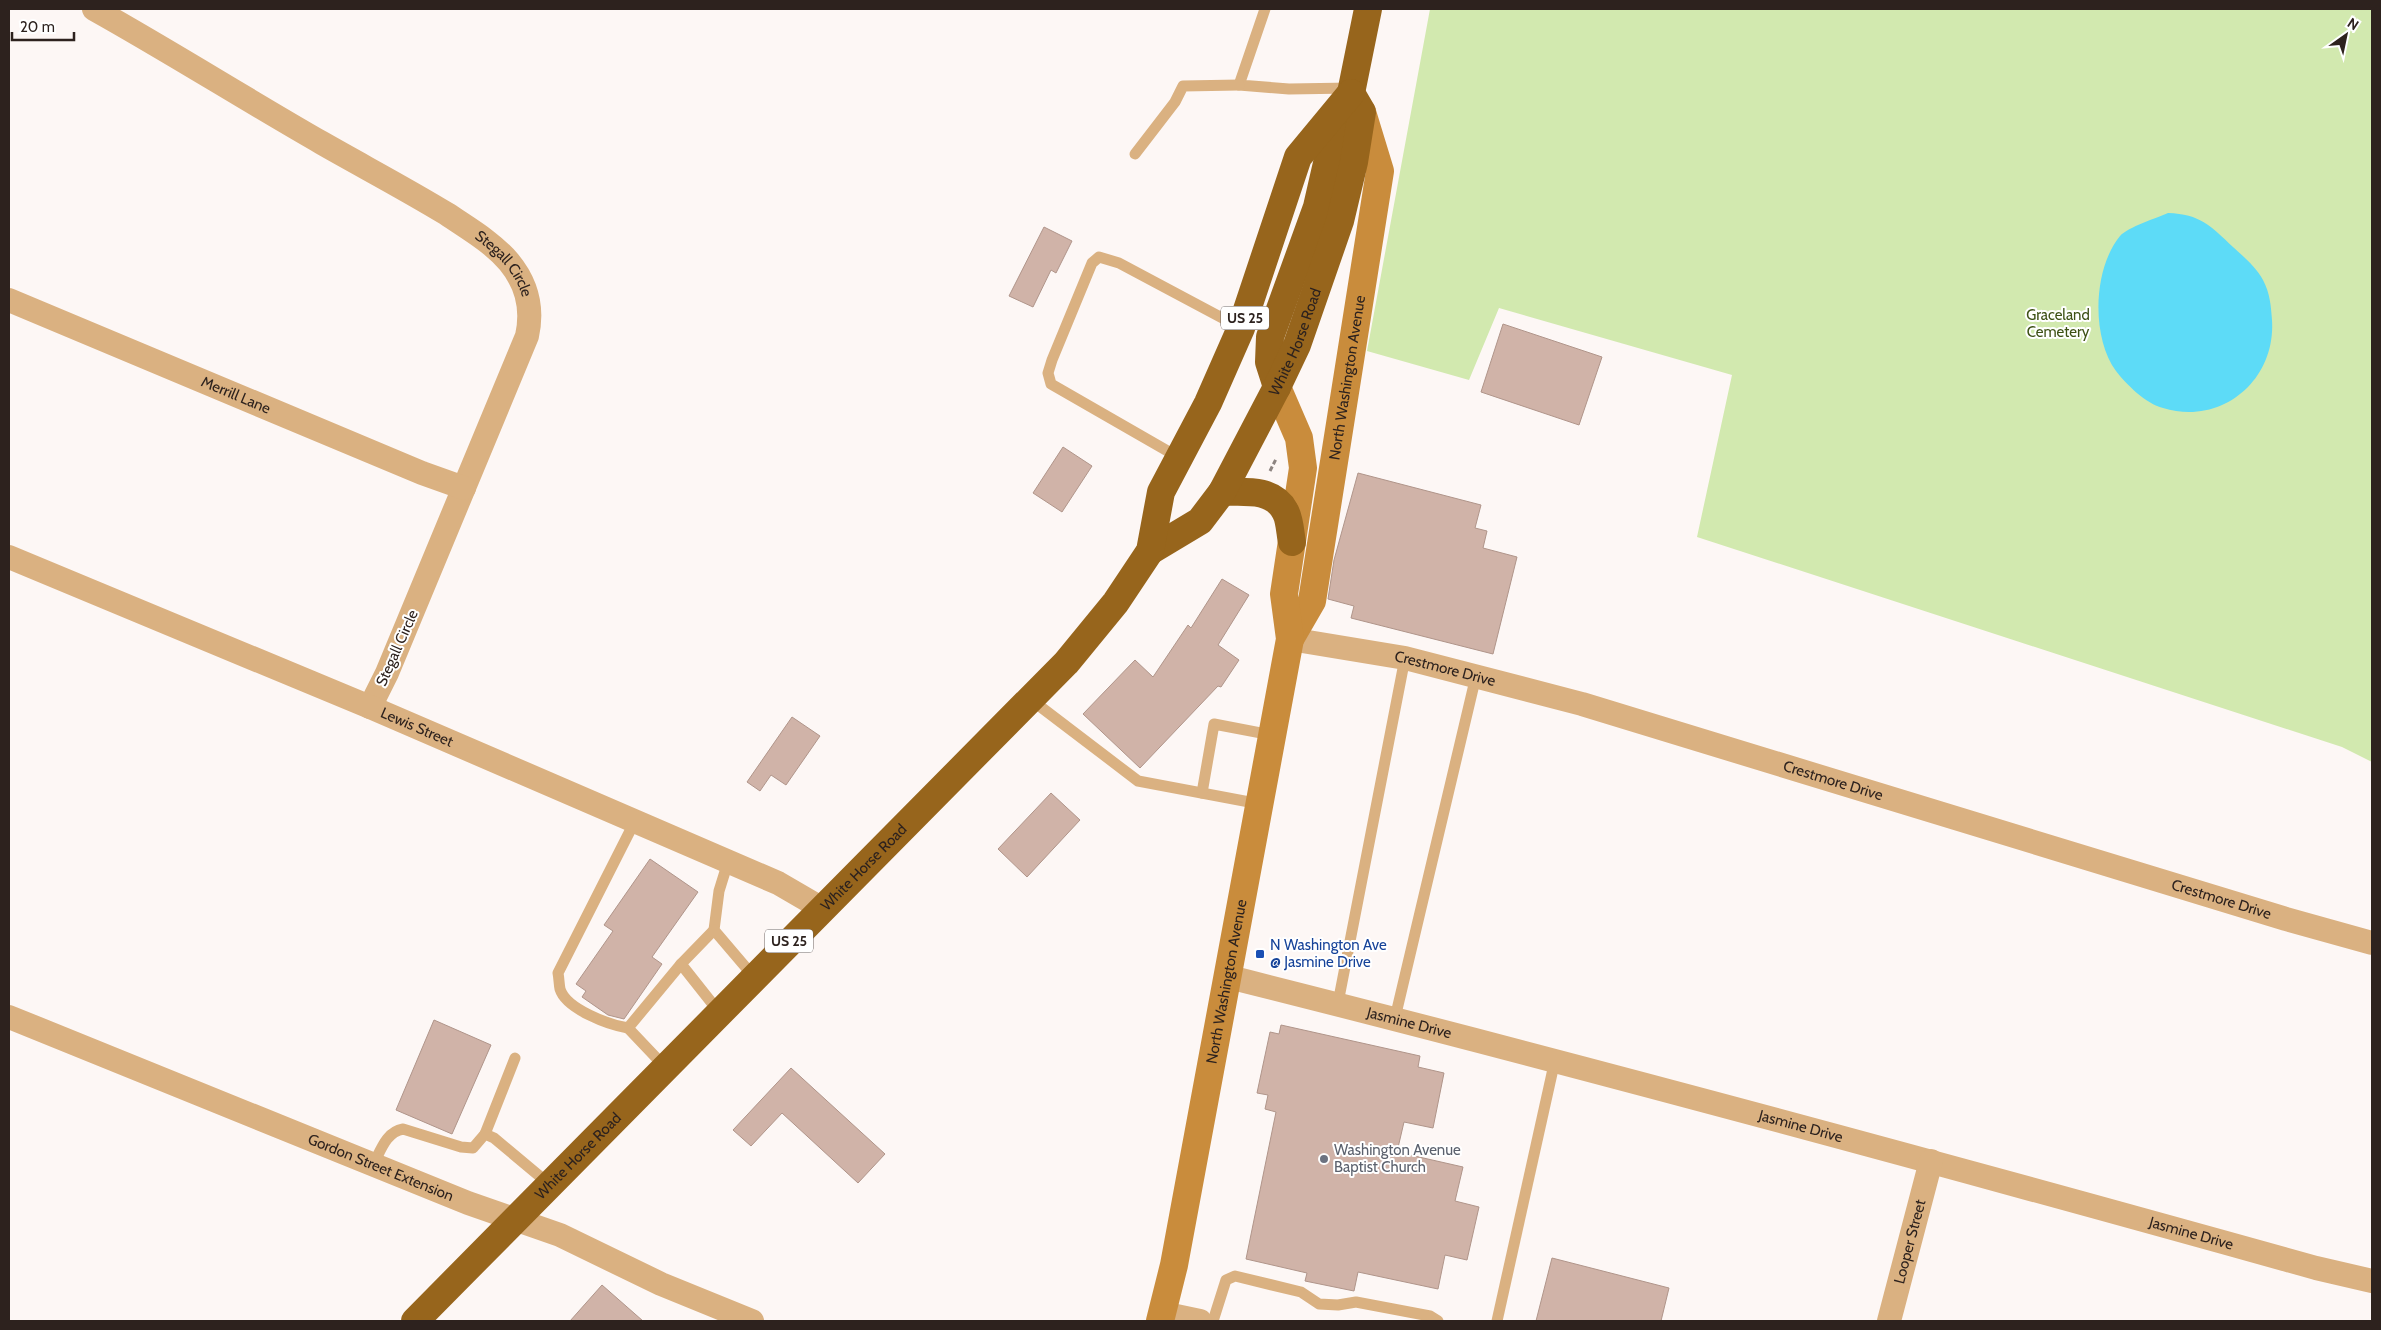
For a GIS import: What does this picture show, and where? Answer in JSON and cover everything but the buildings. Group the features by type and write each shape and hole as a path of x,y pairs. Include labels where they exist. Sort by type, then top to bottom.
{"highway":[{"name":"White Horse Road","path":"415,1321 821,908 1066,663 1116,602 1150,550 1161,492 1208,404 1241,328 1298,157 1355,98 1368,9"},
{"path":"1277,387 1270,362 1270,337 1317,207 1328,159 1355,98"},
{"name":"White Horse Road","path":"1150,550 1200,521 1222,492 1277,387"},
{"path":"1222,492 1245,490 1259,492 1274,499 1286,512 1292,542"}],"main road":[{"name":"North Washington Avenue","path":"1290,639 1312,601 1380,171 1355,98"},
{"name":"North Washington Avenue","path":"1161,1317 1174,1265 1290,639 1284,594 1303,468 1299,438 1277,387"}],"street":[{"name":"Stegall Circle","path":"94,9 475,232 511,264 526,292 531,310 527,336 387,673 370,707"},
{"name":"Merrill Lane","path":"9,300 422,473 464,488"},
{"name":"Lewis Street","path":"9,557 370,707 635,821 778,883 821,908"},
{"name":"Crestmore Drive","path":"1290,639 1405,658 1582,704 2286,919 2372,942"},
{"name":"Jasmine Drive","path":"1228,976 1555,1060 1931,1161 2306,1265 2372,1281"},
{"name":"Gordon Street Extension","path":"9,1018 468,1203 560,1235 661,1284 752,1321"},
{"name":"Looper Street","path":"1889,1321 1931,1161"},
{"path":"1161,1317 1200,1321"}],"lane":[{"path":"1239,85 1265,9"},
{"path":"1134,154 1175,102 1183,86 1239,85 1289,89 1355,98"},
{"path":"1178,457 1051,384 1048,372 1052,360 1092,263 1099,257 1119,263 1241,328"},
{"path":"1338,1003 1405,658"},
{"path":"1395,1018 1476,676"},
{"path":"1029,698 1138,781 1260,804"},
{"path":"1202,793 1214,724 1272,736"},
{"path":"635,821 558,973 560,991 575,1006 611,1026 628,1028 664,1067"},
{"path":"628,1028 681,964 714,930 719,891 728,862"},
{"path":"714,930 754,977"},
{"path":"681,964 719,1012"},
{"path":"373,1164 390,1135 396,1130 403,1129 461,1147 473,1148 485,1134 515,1058"},
{"path":"1497,1321 1555,1060"},
{"path":"485,1134 494,1138 548,1184"},
{"path":"1213,1321 1226,1280 1235,1276 1301,1292 1319,1304 1338,1305 1356,1302 1430,1316 1438,1321"}],"path":[{"path":"1268,475 1280,451"}],"green space":[{"name":"Graceland Cemetery","path":"1430,9 2372,9 2372,762 2342,747 1697,537 1732,375 1499,308 1469,380 1367,351"}],"water":[{"path":"2168,213 2189,216 2211,227 2257,271 2263,280 2270,300 2272,320 2271,342 2265,362 2255,379 2241,394 2224,404 2205,410 2184,412 2163,408 2143,398 2116,371 2108,357 2102,340 2098,303 2104,266 2111,250 2124,233"}],"place":[{"name":"N Washington Ave @ Jasmine Drive","path":"1260,954"},
{"name":"Washington Avenue Baptist Church","path":"1324,1159"}]}
